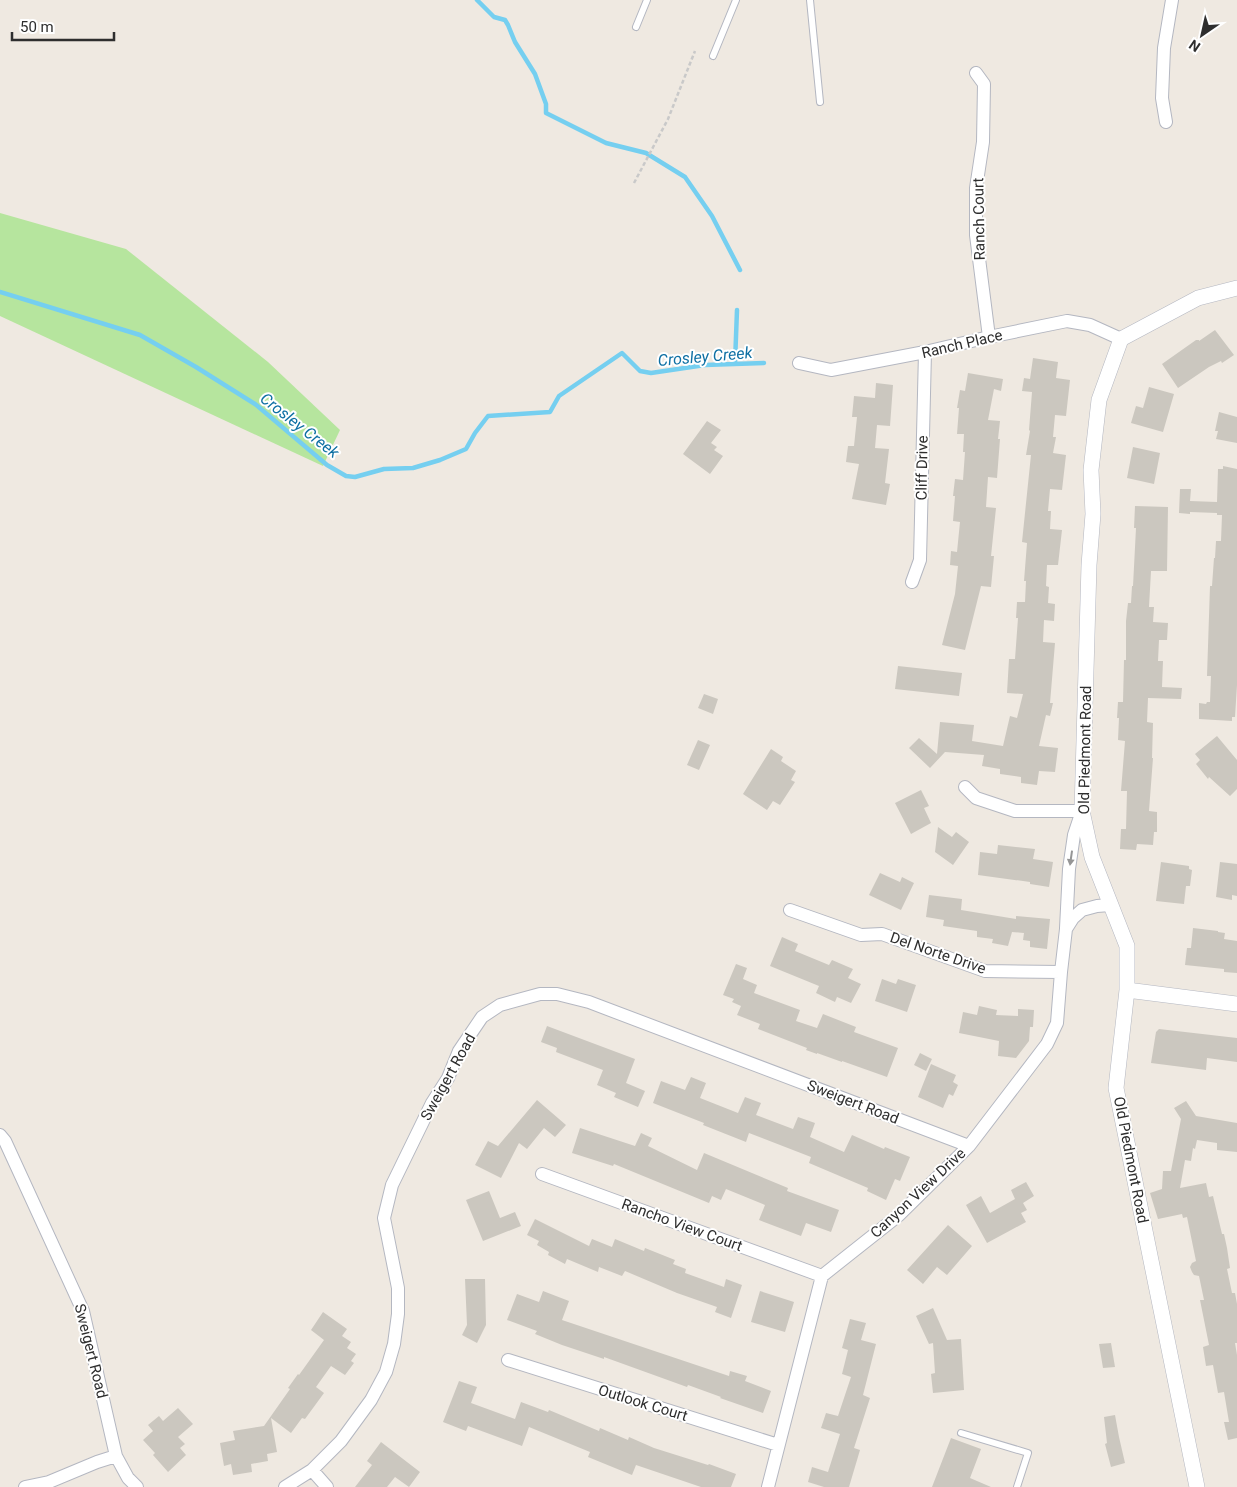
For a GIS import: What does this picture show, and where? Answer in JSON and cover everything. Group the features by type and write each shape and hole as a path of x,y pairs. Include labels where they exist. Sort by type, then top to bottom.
{"street":[{"path":"1166,122 1162,98 1164,48 1172,0"},
{"name":"Ranch Court","path":"976,73 984,84 983,142 976,188 976,235 988,337"},
{"path":"1121,339 1198,298 1237,288"},
{"name":"Ranch Place","path":"799,363 831,370 1068,321 1090,325 1121,339"},
{"name":"Old Piedmont Road","path":"1121,339 1099,400 1091,470 1093,514 1089,565 1082,811 1092,856 1127,946 1127,990 1116,1088 1197,1487"},
{"name":"Cliff Drive","path":"912,582 920,560 925,352"},
{"path":"964,787 976,798 1016,811 1082,811"},
{"name":"Canyon View Drive","path":"822,1276 899,1215 969,1146 1047,1044 1057,1023 1070,860 1074,835 1082,811"},
{"path":"1066,929 1073,918 1082,910 1110,905"},
{"name":"Del Norte Drive","path":"790,910 862,935 882,934 985,971 1061,972"},
{"path":"1127,990 1237,1004"},
{"name":"Sweigert Road","path":"285,1487 312,1470 341,1441 371,1400 386,1372 394,1344 398,1314 398,1288 384,1218 392,1185 432,1103 448,1078 458,1051 482,1017 500,1006 540,994 557,994 589,1002 969,1146"},
{"name":"Sweigert Road","path":"0,1135 5,1141 83,1311 116,1456 128,1478 137,1487"},
{"name":"Rancho View Court","path":"542,1174 822,1276"},
{"path":"768,1487 822,1276"},
{"name":"Outlook Court","path":"508,1360 778,1445"},
{"path":"25,1487 49,1482 116,1456"},
{"path":"312,1470 327,1487"}],"lane":[{"path":"636,27 647,0"},
{"path":"713,56 736,0"},
{"path":"810,0 820,102"},
{"path":"961,1433 1028,1453 1017,1487"}],"path":[{"path":"634,183 668,119 695,51"}],"green space":[{"path":"0,213 126,249 268,362 340,430 323,466 0,316"}],"building":[{"path":"1215,330 1234,355 1222,363 1221,361 1209,367 1178,388 1162,364 1196,340 1199,341"},
{"path":"1033,358 1058,362 1056,378 1070,380 1066,416 1055,415 1053,437 1056,437 1053,453 1066,455 1062,490 1050,489 1048,511 1051,511 1050,529 1062,530 1058,565 1047,565 1046,586 1049,587 1048,603 1055,604 1054,621 1044,620 1043,642 1055,643 1050,703 1053,703 1050,716 1046,715 1039,746 1058,748 1055,772 1039,771 1037,785 1021,783 1021,777 1000,774 1000,769 982,766 984,755 945,752 930,768 909,748 919,738 937,754 940,722 974,725 972,741 1003,746 1010,716 1017,718 1023,694 1007,693 1009,659 1015,659 1018,618 1016,618 1017,602 1025,602 1026,581 1024,581 1027,543 1022,542 1031,455 1026,455 1030,431 1032,392 1022,391 1024,378 1030,379"},
{"path":"968,373 1003,379 1001,391 994,389 988,420 1000,421 997,478 988,477 986,507 996,508 991,556 994,556 991,587 981,586 965,650 942,645 955,594 958,566 950,565 951,551 957,552 960,522 953,521 955,479 963,480 965,452 963,452 964,434 957,434 959,408 957,408 960,390 965,391"},
{"path":"876,383 893,385 890,426 877,425 875,448 889,449 885,483 890,484 886,505 852,499 859,464 846,462 848,446 854,446 857,417 852,417 854,396 875,398"},
{"path":"1149,387 1174,394 1163,432 1131,423 1136,406 1143,408"},
{"path":"1219,412 1237,417 1237,443 1216,439 1218,431 1215,431"},
{"path":"707,421 721,430 711,443 717,447 714,450 723,456 710,474 683,454"},
{"path":"1133,447 1160,453 1154,484 1127,478"},
{"path":"1223,466 1237,469 1237,685 1235,717 1232,717 1232,721 1199,719 1199,703 1206,704 1210,702 1211,676 1207,676 1210,586 1212,586 1216,541 1221,541 1222,515 1217,515 1217,513 1179,513 1180,489 1191,489 1190,501 1217,502 1218,469 1223,469"},
{"path":"1135,506 1168,507 1167,571 1151,571 1149,607 1154,607 1153,622 1168,623 1167,640 1159,640 1158,661 1163,661 1162,687 1182,688 1181,699 1148,698 1147,722 1153,723 1153,758 1149,811 1157,812 1157,832 1154,832 1153,845 1137,844 1136,850 1120,849 1121,829 1126,829 1127,791 1121,791 1125,741 1118,740 1119,718 1117,718 1118,702 1123,702 1126,621 1128,603 1131,603 1133,586 1136,528 1134,528"},
{"path":"898,666 962,673 959,696 895,689"},
{"path":"704,694 718,699 713,714 698,708"},
{"path":"1217,736 1237,760 1237,789 1230,796 1209,777 1208,779 1196,764 1200,760 1195,754"},
{"path":"698,740 710,745 699,770 687,765"},
{"path":"771,749 783,757 781,761 796,771 791,780 795,782 780,805 773,801 767,810 743,794"},
{"path":"921,790 929,806 924,808 931,823 911,834 895,803"},
{"path":"938,827 952,837 956,832 969,842 953,865 935,852"},
{"path":"998,845 1035,849 1033,859 1053,862 1049,887 1030,884 1030,882 978,875 980,852 997,854"},
{"path":"1161,862 1189,866 1189,869 1192,870 1190,886 1186,886 1184,904 1156,901"},
{"path":"1220,862 1237,864 1237,896 1232,895 1232,900 1216,897"},
{"path":"880,873 900,882 902,877 914,883 901,910 869,895"},
{"path":"929,895 962,899 961,910 1016,919 1016,916 1050,919 1047,949 1030,947 1030,941 1023,940 1024,933 1012,932 1008,946 992,943 993,939 977,937 977,931 943,926 944,920 926,917"},
{"path":"1193,928 1225,933 1224,939 1237,941 1237,973 1224,972 1224,969 1185,965 1187,948 1191,948"},
{"path":"782,937 798,944 795,951 829,965 832,960 853,969 848,978 861,984 851,1003 837,997 835,1002 816,993 819,986 770,966"},
{"path":"736,964 747,968 743,979 757,985 754,993 800,1010 796,1021 817,1028 823,1014 856,1027 854,1032 898,1048 887,1077 806,1050 807,1048 758,1029 760,1024 737,1015 741,1006 732,1002 734,999 723,995"},
{"path":"882,979 896,984 898,979 916,985 907,1012 875,1001"},
{"path":"979,1006 997,1010 996,1015 1018,1016 1018,1009 1034,1010 1033,1027 1030,1027 1029,1041 1016,1058 998,1056 999,1041 959,1033 963,1012 977,1015"},
{"path":"547,1026 635,1059 626,1083 645,1091 638,1107 614,1097 616,1093 597,1085 603,1070 556,1052 557,1048 541,1042"},
{"path":"1159,1029 1237,1038 1237,1062 1207,1058 1206,1070 1151,1063 1156,1032"},
{"path":"920,1053 932,1059 926,1071 914,1065"},
{"path":"931,1064 956,1075 953,1082 958,1085 953,1096 949,1094 943,1108 918,1097"},
{"path":"691,1077 706,1083 700,1098 738,1113 745,1097 761,1103 756,1115 793,1129 798,1117 815,1123 810,1137 844,1152 852,1135 884,1149 885,1147 910,1157 900,1181 895,1179 886,1200 867,1191 868,1188 809,1163 811,1157 749,1133 746,1142 653,1103 661,1081 685,1090"},
{"path":"537,1100 566,1125 555,1137 544,1128 527,1149 519,1143 501,1178 475,1165 488,1141 498,1146"},
{"path":"1186,1101 1196,1116 1237,1123 1237,1152 1217,1150 1217,1143 1197,1140 1195,1149 1193,1148 1191,1161 1185,1160 1180,1188 1206,1183 1209,1197 1213,1196 1227,1248 1230,1268 1227,1269 1232,1293 1235,1293 1237,1304 1237,1343 1235,1343 1237,1355 1237,1438 1228,1440 1224,1422 1229,1422 1224,1392 1218,1393 1213,1365 1206,1366 1203,1347 1209,1345 1200,1300 1204,1300 1199,1276 1194,1275 1190,1267 1196,1261 1187,1217 1183,1218 1182,1214 1158,1219 1150,1193 1162,1189 1163,1171 1171,1171 1181,1119 1174,1108"},
{"path":"580,1128 635,1146 641,1133 652,1138 648,1146 697,1170 704,1153 788,1188 787,1191 839,1210 831,1232 806,1223 801,1236 759,1220 765,1205 726,1189 721,1200 712,1196 709,1203 614,1164 613,1166 572,1153"},
{"path":"1026,1182 1034,1196 1023,1203 1027,1210 1021,1213 1026,1222 987,1243 966,1205 981,1196 990,1213 1015,1199 1011,1190"},
{"path":"489,1191 500,1218 515,1212 521,1226 483,1241 466,1200"},
{"path":"535,1219 589,1246 592,1239 612,1247 615,1239 644,1251 645,1248 675,1260 673,1264 686,1269 685,1273 724,1287 726,1279 742,1285 731,1318 715,1312 717,1307 677,1293 625,1271 622,1276 599,1267 598,1272 567,1259 565,1264 548,1255 549,1252 537,1245 539,1241 527,1235"},
{"path":"948,1225 972,1246 947,1275 937,1267 923,1284 907,1270"},
{"path":"465,1279 485,1279 486,1325 477,1343 462,1335 467,1325"},
{"path":"543,1291 569,1301 562,1320 729,1376 730,1371 747,1376 745,1381 771,1391 763,1413 688,1385 687,1387 604,1357 604,1359 562,1345 535,1334 537,1331 507,1320 517,1294 539,1302"},
{"path":"760,1291 794,1302 785,1332 751,1322"},
{"path":"933,1308 947,1340 961,1339 964,1390 933,1393 931,1374 935,1373 933,1343 929,1344 916,1316"},
{"path":"323,1312 347,1329 342,1336 351,1342 347,1348 356,1354 351,1361 354,1363 345,1375 331,1366 316,1387 324,1393 305,1419 302,1418 291,1433 271,1418 277,1452 267,1454 268,1461 251,1464 252,1472 233,1475 231,1464 224,1466 220,1443 235,1440 233,1431 264,1426 290,1389 288,1388 324,1340 311,1330"},
{"path":"850,1319 866,1323 861,1340 876,1344 863,1395 870,1398 854,1448 860,1450 849,1487 824,1487 808,1482 812,1467 828,1472 840,1434 821,1428 826,1413 838,1416 851,1377 842,1374 848,1350 842,1348"},
{"path":"1111,1343 1115,1367 1103,1368 1099,1344"},
{"path":"459,1381 477,1387 471,1403 515,1419 521,1402 548,1412 549,1410 599,1431 600,1428 628,1440 629,1437 654,1448 736,1474 731,1487 701,1487 636,1465 632,1475 588,1457 590,1452 529,1427 522,1446 468,1426 466,1431 443,1422"},
{"path":"178,1408 193,1424 178,1437 185,1444 180,1448 186,1455 168,1472 143,1440 153,1431 148,1425 159,1416 163,1421"},
{"path":"1115,1415 1125,1463 1111,1467 1105,1444 1107,1443 1104,1417"},
{"path":"951,1438 981,1449 970,1478 991,1487 932,1487"},
{"path":"381,1442 420,1472 409,1487 395,1477 387,1487 355,1487 372,1465 367,1461"}],"waterway":[{"path":"477,0 494,17 505,20 515,42 535,74 546,104 546,113 606,143 646,153 685,177 712,216 740,270"},
{"name":"Crosley Creek","path":"0,292 140,335 255,404 327,465 346,476 355,477 384,469 413,468 440,460 466,449 488,416 550,412 559,396 622,353 640,371 651,373 705,365 764,363"},
{"path":"735,363 737,310"}]}
